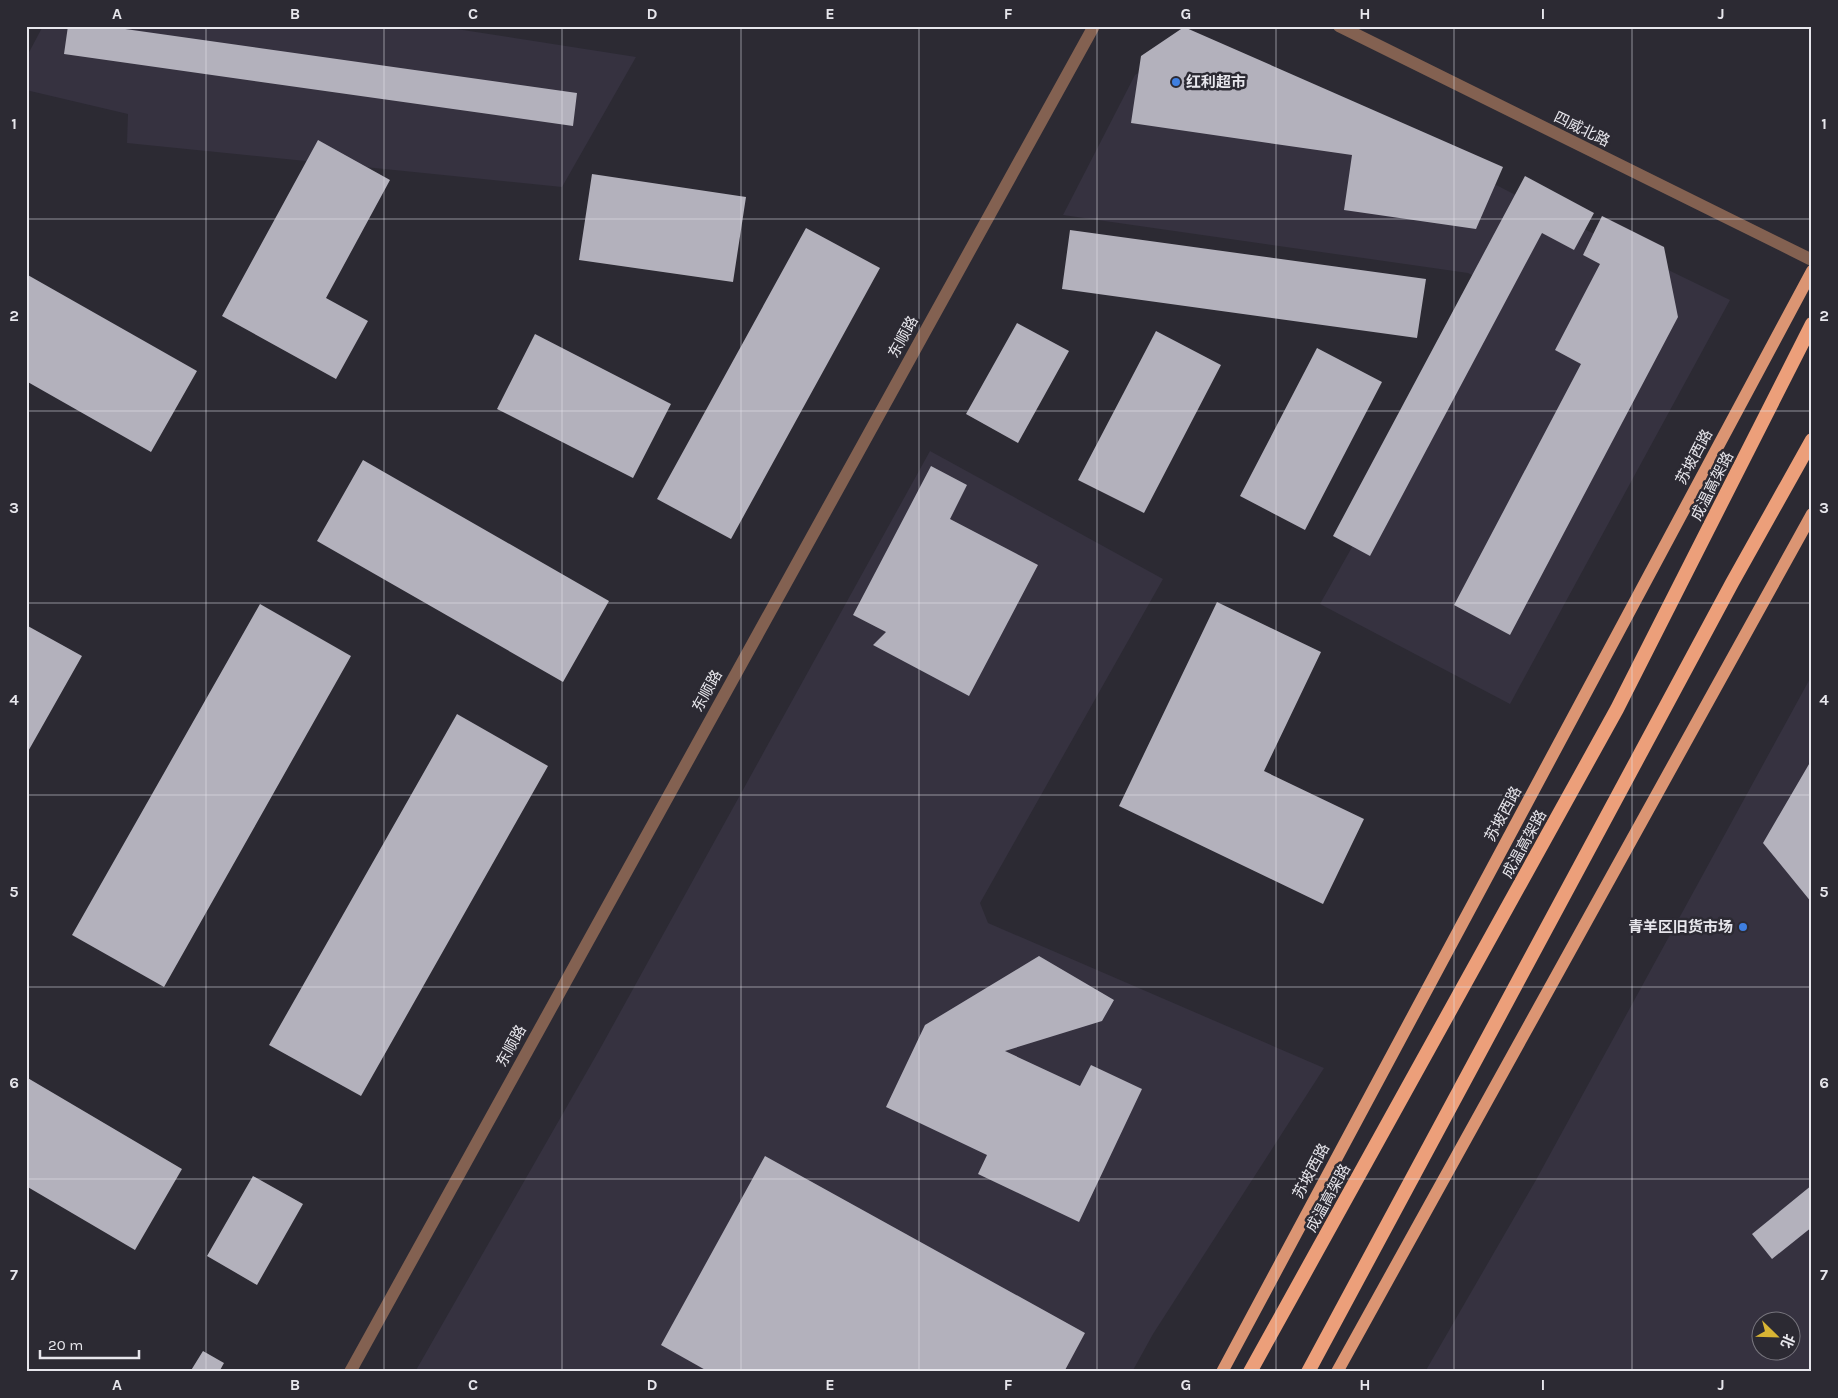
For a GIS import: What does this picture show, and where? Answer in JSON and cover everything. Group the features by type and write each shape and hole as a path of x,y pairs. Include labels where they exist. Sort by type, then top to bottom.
{"highway":[{"name":"成温高架路","path":"1250,1372 1617,709 1812,324"},
{"path":"1308,1372 1722,600 1812,440"}],"main road":[{"name":"苏坡西路","path":"1222,1372 1812,271"},
{"path":"1337,1372 1812,514"}],"street":[{"name":"东顺路","path":"350,1372 1094,26"},
{"name":"四威北路","path":"1339,26 1812,260"}],"shaded area":[{"path":"43,26 437,26 636,57 562,187 127,143 128,114 26,90 26,58"},
{"path":"1202,35 1543,209 1730,300 1510,704 1320,604 1498,288 1468,273 1063,215 1135,75"},
{"path":"930,451 1163,579 980,903 988,923 1324,1068 1153,1334 1132,1372 415,1372 601,1047"},
{"name":"青羊区旧货市场","path":"1812,675 1812,1372 1425,1372 1536,1180"}],"building":[{"path":"68,26 104,26 577,93 573,126 64,54"},
{"path":"1184,27 1503,167 1476,229 1344,210 1352,155 1131,123 1141,56"},
{"path":"318,140 390,180 326,298 368,321 336,379 222,316"},
{"path":"592,174 746,197 733,282 579,260"},
{"path":"1525,176 1594,213 1574,250 1542,233 1370,556 1333,536"},
{"path":"1602,216 1664,247 1678,317 1510,635 1454,605 1581,364 1555,350 1600,264 1583,255"},
{"path":"806,228 880,268 731,539 657,499"},
{"path":"1070,230 1426,279 1417,338 1062,289"},
{"path":"26,274 197,371 151,452 26,381"},
{"path":"1017,323 1069,351 1018,443 966,414"},
{"path":"1156,331 1221,365 1144,513 1078,480"},
{"path":"535,334 671,404 633,478 497,409"},
{"path":"1317,348 1382,382 1305,530 1240,496"},
{"path":"363,460 609,601 563,682 317,541"},
{"path":"931,466 967,485 950,519 1038,565 969,696 873,645 886,632 853,615"},
{"path":"1217,602 1321,652 1264,771 1364,819 1323,904 1119,806"},
{"path":"260,604 351,656 164,987 72,935"},
{"path":"26,625 82,656 26,755"},
{"path":"457,714 548,766 361,1096 269,1045"},
{"path":"1812,759 1812,903 1763,843"},
{"path":"1039,956 1114,1000 1102,1021 1005,1051 1080,1086 1091,1065 1142,1089 1079,1222 978,1174 987,1155 886,1107 925,1025"},
{"path":"26,1077 182,1169 135,1250 26,1186"},
{"path":"765,1156 1085,1333 1064,1372 709,1372 661,1345"},
{"path":"253,1176 303,1204 257,1285 207,1256"},
{"path":"1812,1185 1812,1227 1772,1259 1752,1234"},
{"path":"203,1351 224,1363 219,1372 190,1372"}],"place":[{"name":"红利超市","path":"1176,82"},
{"name":"青羊区旧货市场","path":"1743,927"}]}
